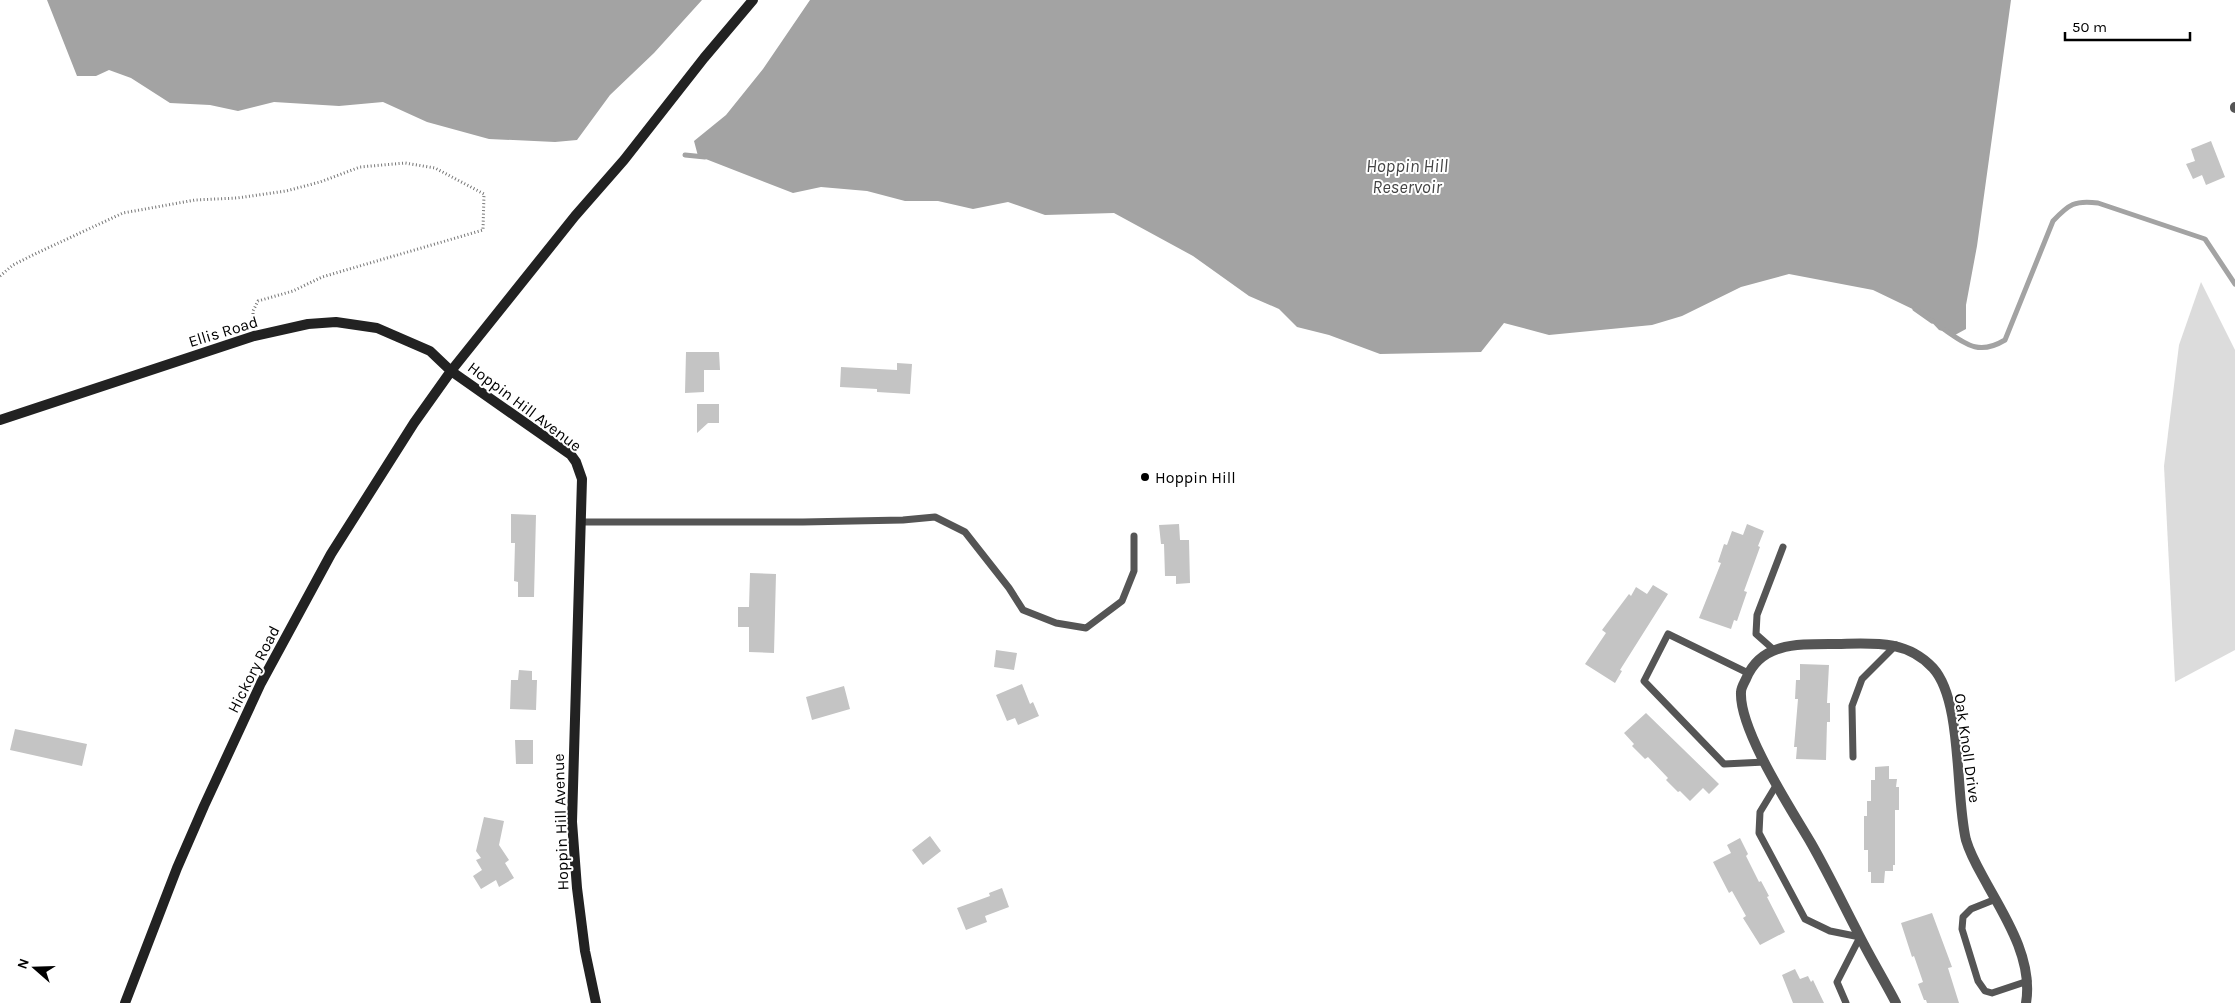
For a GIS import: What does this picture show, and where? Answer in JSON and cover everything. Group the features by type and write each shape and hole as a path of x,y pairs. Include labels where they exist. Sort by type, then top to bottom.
{"main road":[{"name":"Hoppin Hill Avenue","path":"596,1003 585,951 579,906 572,822 582,479 576,462 571,455 452,370 575,216 624,160 704,58 753,0"},
{"name":"Ellis Road","path":"0,420 254,336 308,324 351,323 377,328 430,351 452,370"},
{"name":"Hickory Road","path":"125,1003 177,868 251,705 280,647 331,554 414,424 452,370"}],"street":[{"name":"Oak Knoll Drive","path":"1896,1003 1810,841 1777,784 1742,712 1741,690 1748,673 1756,660 1774,650 1807,644 1896,645 1919,656 1934,670 1944,685 1953,724 1960,802 1967,842 1973,859 1996,899 2018,944 2028,981 2026,1003"}],"lane":[{"path":"580,522 803,522 903,520 935,517 964,532 1009,588 1023,610 1056,623 1086,628 1122,601 1134,571 1134,536"},
{"path":"1774,650 1756,634 1757,615 1783,547"},
{"path":"1748,673 1668,634 1644,681 1724,764 1766,762"},
{"path":"1853,757 1852,706 1862,679 1896,645"},
{"path":"1777,784 1760,812 1758,833 1805,919 1830,931 1860,937 1837,982 1846,1003"},
{"path":"1996,899 1971,909 1963,917 1962,929 1978,981 1985,991 1992,993 2028,981"}],"path":[{"path":"0,276 14,265 37,253 123,213 195,200 237,198 286,191 320,182 360,167 405,163 435,168 484,194 483,230 322,277 292,291 258,301 253,311 254,336"}],"shaded area":[{"path":"2201,282 2235,350 2235,650 2175,682 2164,466 2179,345"}],"water":[{"path":"47,0 702,0 654,53 610,95 577,140 555,142 489,139 427,122 383,102 339,106 274,102 238,111 210,105 170,103 131,78 109,70 96,76 77,76"},
{"name":"Hoppin Hill Reservoir","path":"810,0 2011,0 1977,246 1966,305 1966,329 1955,335 1939,330 1925,315 1873,290 1789,274 1741,287 1682,316 1652,325 1549,335 1504,323 1481,352 1380,354 1329,335 1297,327 1279,309 1249,296 1193,256 1114,213 1045,215 1008,202 973,209 938,201 905,201 867,191 821,187 793,193 698,156 694,141 726,115 763,69"}],"building":[{"path":"2211,141 2225,177 2206,185 2202,175 2193,179 2186,164 2195,161 2191,149"},
{"path":"686,352 719,352 720,370 704,370 704,392 685,393"},
{"path":"897,363 912,364 910,394 877,392 877,389 840,387 841,367 897,370"},
{"path":"697,404 719,404 719,423 708,423 697,433"},
{"path":"511,514 536,515 534,597 518,597 518,582 514,581 515,543 511,543"},
{"path":"1179,524 1180,540 1189,540 1190,583 1176,584 1176,576 1165,576 1164,544 1161,544 1159,525"},
{"path":"1747,524 1764,531 1744,591 1747,592 1737,621 1734,620 1731,629 1699,618 1721,563 1718,562 1724,544 1727,545 1732,531 1743,535"},
{"path":"750,573 776,574 774,653 749,652 749,627 738,627 738,607 749,607"},
{"path":"1653,585 1668,594 1620,670 1622,671 1615,683 1585,664 1606,633 1602,630 1629,594 1631,596 1636,587 1647,594"},
{"path":"996,650 1017,653 1014,670 994,667"},
{"path":"1800,664 1829,665 1827,703 1830,703 1830,722 1827,722 1826,760 1796,759 1797,747 1794,747 1798,699 1795,699 1796,680 1800,680"},
{"path":"519,670 532,671 532,680 537,680 536,710 510,709 511,680 518,680"},
{"path":"1022,684 1030,704 1033,702 1039,716 1018,725 1015,718 1007,721 996,695"},
{"path":"844,686 850,709 812,720 806,697"},
{"path":"1646,713 1719,784 1709,794 1703,788 1690,801 1666,780 1668,778 1648,757 1645,759 1632,746 1634,744 1624,733"},
{"path":"15,729 87,744 82,766 10,750"},
{"path":"515,740 533,740 533,764 516,764"},
{"path":"1889,766 1889,779 1897,779 1896,787 1899,787 1899,810 1895,810 1895,865 1893,865 1893,871 1885,871 1884,883 1871,883 1871,872 1868,872 1868,850 1864,850 1864,816 1867,816 1867,801 1871,801 1871,780 1875,780 1875,767"},
{"path":"484,817 504,821 499,845 509,860 505,863 514,878 499,887 496,880 481,889 473,876 482,870 476,860 481,858 476,851"},
{"path":"930,836 941,851 923,865 912,850"},
{"path":"1740,838 1748,854 1746,856 1759,882 1761,881 1769,896 1767,897 1785,932 1760,945 1743,918 1746,916 1732,891 1729,893 1713,862 1731,853 1727,845"},
{"path":"1002,888 1009,907 985,916 987,922 966,930 957,908 990,896 989,893"},
{"path":"1932,913 1952,967 1948,968 1959,1003 1927,1003 1918,984 1923,982 1914,956 1912,957 1901,923"},
{"path":"1795,969 1800,979 1808,976 1811,982 1813,980 1824,1003 1793,1003 1782,975"}],"waterway":[{"path":"685,155 705,157"},
{"path":"1945,330 1974,347 1988,347 2005,340 2053,221 2068,207 2084,202 2098,203 2205,239 2235,284"},
{"path":"1915,309 1932,321"}],"place":[{"name":"Hoppin Hill","path":"1145,477"}]}
